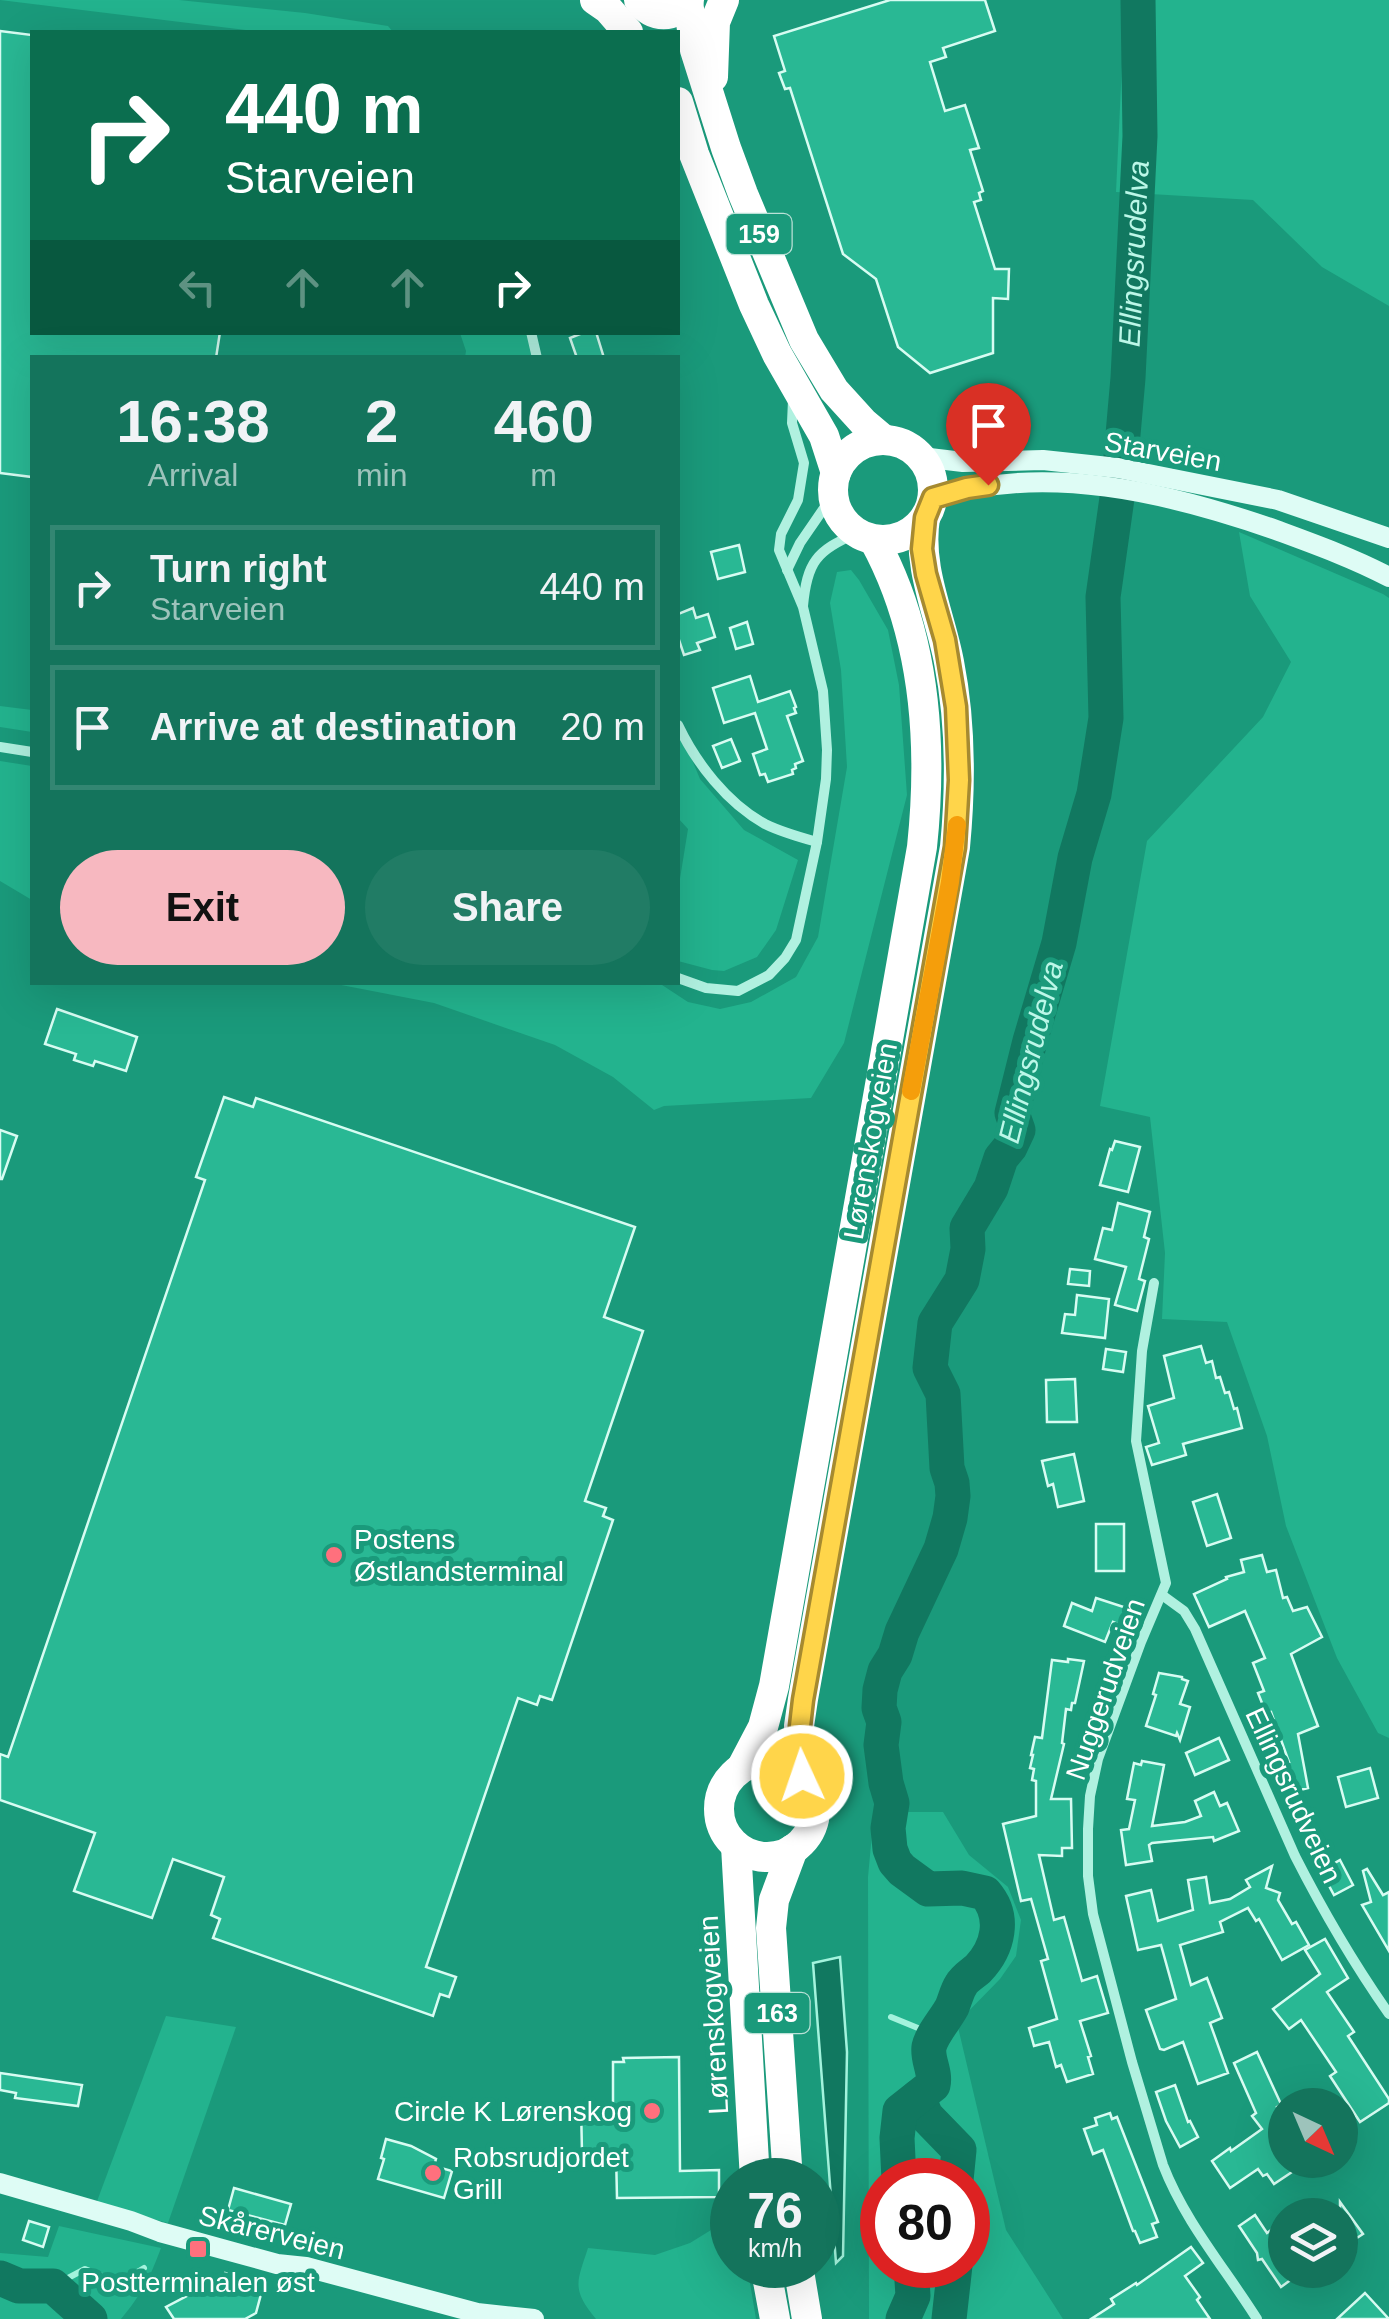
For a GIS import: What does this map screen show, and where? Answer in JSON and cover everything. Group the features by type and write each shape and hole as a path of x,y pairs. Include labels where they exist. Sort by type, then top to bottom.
{"highway":[{"path":"595,0 608,10 642,18"},
{"path":"710,100 715,22 724,0"},
{"name":"159","path":"642,18 653,13 668,14 683,8 688,1"},
{"name":"159","path":"688,1 695,50 710,100 743,194 804,340 834,390 864,423 883,440 904,444 921,456"},
{"name":"159","path":"680,108 732,252 777,354 824,436 840,517 866,536"},
{"path":"834,484 843,459 854,448 883,440"},
{"path":"866,536 888,540 915,529 929,508 932,476 921,456"},
{"name":"Lørenskogveien","path":"802,1776 803,1700 955,847 959,780 956,707 945,640 922,549 929,508"},
{"name":"Lørenskogveien","path":"742,1767 763,1727 774,1686 926,812 920,678 898,590 866,536"},
{"path":"742,1767 754,1762 780,1762 802,1776"},
{"name":"163","path":"736,1846 725,1833 718,1807 727,1782 742,1767"},
{"name":"163","path":"787,2158 771,1928 774,1900 793,1849 809,1832 815,1809 814,1797 802,1776"},
{"path":"736,1846 770,1857 793,1849"},
{"name":"Lørenskogveien","path":"736,1846 755,2158"},
{"path":"770,2288 775,2319"},
{"path":"802,2288 807,2319"}],"street":[{"path":"680,979 706,988 738,991 769,975 796,940 817,842 826,779 826,716 802,607 780,550 780,534 798,500 804,463 792,424 793,384"},
{"name":"Starveien","path":"921,456 963,462 1043,460 1118,468 1219,499 1389,577"},
{"name":"Starveien","path":"929,508 967,488 1013,482 1079,484 1219,499 1278,500 1389,538"},
{"path":"787,571 834,484"},
{"path":"802,607 808,574 816,558 840,541 866,536"},
{"path":"680,729 696,758 738,805 782,831 817,842"},
{"path":"0,747 30,752"},
{"name":"Nuggerudveien","path":"1154,1283 1142,1351 1136,1441 1166,1583 1098,1759 1090,1796 1088,1876 1093,1914 1132,2062 1172,2188 1257,2319"},
{"name":"Ellingsrudveien","path":"1162,1595 1184,1611 1195,1629 1313,1892 1389,2014"},
{"name":"Skårerveien","path":"0,2183 276,2264 306,2268 477,2314 534,2319"}],"green space":[{"path":"0,0 179,0 305,13 388,26 391,30 247,30"},
{"path":"1125,0 1389,0 1389,306 1322,267 1253,200 1116,192"},
{"path":"461,335 535,335 540,355 465,355"},
{"path":"1239,532 1389,598 1389,1738 1378,1733 1337,1658 1286,1526 1267,1436 1227,1322 1162,1319 1165,1253 1150,1117 1100,1106 1147,841 1263,717 1291,662 1250,596"},
{"path":"851,570 888,630 899,685 907,795 844,1043 811,1098 664,1106 654,1110 613,1077 555,1045 434,1003 341,985 662,985 688,1002 720,1009 751,1002 796,977 818,937 847,767 841,670 830,603 837,572"},
{"path":"0,706 30,710 30,732 0,727"},
{"path":"680,731 700,779 744,830 798,860 776,930 757,957 724,971 680,962 680,879 688,829 680,820"},
{"path":"0,761 30,766 30,899 0,881"},
{"path":"874,1812 943,1812 969,1855 1008,1887 1021,1920 1016,1956 1000,1979 957,2023 989,2158 869,2158 868,1877"},
{"path":"166,2016 236,2027 168,2223 96,2204"},
{"path":"990,2162 1006,2230 1063,2319 869,2319 869,2288 990,2288"},
{"path":"59,2226 161,2248 144,2286 121,2319 0,2319 0,2253 48,2257"},
{"path":"710,2231 710,2288 751,2288 756,2319 596,2319 583,2300 578,2285 588,2248 655,2255 690,2243"}],"water":[{"path":"840,1957 847,2052 840,2259 840,2158 828,2158 813,1963"}],"building":[{"path":"890,0 985,0 995,31 943,48 946,57 930,62 945,111 965,105 979,148 970,150 983,191 979,193 981,200 974,202 995,269 1009,269 1008,299 993,298 993,353 930,373 898,347 876,279 843,254 790,88 785,89 779,73 785,71 774,36"},
{"path":"0,31 30,35 30,335 220,335 216,355 30,355 30,477 0,473"},
{"path":"597,335 603,355 576,355 570,338"},
{"path":"739,545 745,572 718,579 711,552"},
{"path":"693,608 696,618 708,614 715,637 697,643 700,650 684,655 680,613"},
{"path":"747,622 753,644 736,649 730,628"},
{"path":"750,676 758,702 790,691 796,707 796,713 787,716 803,761 795,764 793,774 768,782 765,774 760,775 753,754 767,749 755,713 724,723 713,688"},
{"path":"731,739 740,761 722,768 713,746"},
{"path":"57,1009 137,1037 126,1071 95,1061 93,1066 74,1060 76,1054 45,1044"},
{"name":"Postens Østlandsterminal","path":"224,1097 253,1107 256,1098 635,1227 604,1317 643,1331 585,1501 606,1508 603,1516 613,1520 552,1700 540,1696 537,1705 518,1698 426,1967 456,1977 449,1997 440,1994 433,2016 213,1938 220,1919 211,1915 224,1877 173,1859 152,1918 74,1891 95,1833 0,1800 0,1754 8,1757 205,1180 196,1177"},
{"path":"0,1130 17,1136 2,1179 0,1179"},
{"path":"1115,1141 1140,1147 1128,1192 1100,1185"},
{"path":"1118,1203 1150,1212 1144,1237 1149,1239 1139,1279 1145,1281 1137,1311 1115,1305 1126,1267 1095,1259 1103,1228 1112,1230"},
{"path":"1070,1269 1090,1271 1089,1286 1068,1284"},
{"path":"1077,1295 1109,1299 1105,1338 1062,1333 1065,1314 1075,1315"},
{"path":"1201,1346 1206,1363 1212,1361 1216,1378 1220,1377 1225,1393 1229,1392 1234,1409 1237,1408 1242,1428 1183,1444 1186,1455 1152,1465 1146,1447 1159,1443 1148,1406 1174,1398 1164,1356"},
{"path":"1106,1349 1126,1352 1123,1372 1103,1369"},
{"path":"1075,1379 1077,1422 1047,1422 1046,1380"},
{"path":"1074,1454 1084,1501 1058,1507 1042,1461"},
{"path":"1217,1494 1231,1538 1207,1546 1193,1502"},
{"path":"1096,1524 1124,1524 1124,1571 1096,1571"},
{"path":"1262,1555 1267,1572 1276,1570 1283,1598 1287,1597 1293,1611 1307,1607 1322,1637 1291,1654 1318,1726 1298,1734 1308,1788 1300,1790 1297,1782 1285,1784 1280,1764 1289,1762 1271,1712 1266,1713 1258,1693 1264,1691 1253,1663 1265,1658 1245,1611 1209,1627 1194,1594 1244,1572 1241,1560"},
{"path":"1096,1598 1136,1611 1129,1629 1113,1622 1105,1642 1064,1626 1072,1603 1092,1611"},
{"path":"1052,1660 1084,1661 1075,1703 1071,1710 1066,1709 1064,1744 1051,1799 1071,1799 1072,1848 1062,1848 1062,1856 1039,1855 1054,1920 1064,1917 1082,1981 1097,1976 1108,2013 1080,2021 1093,2074 1067,2082 1061,2065 1056,2067 1049,2042 1034,2046 1029,2028 1057,2019 1041,1961 1048,1959 1031,1899 1021,1901 1003,1824 1036,1816 1031,1755 1035,1737 1042,1738"},
{"path":"1159,1673 1188,1681 1180,1704 1190,1707 1180,1740 1177,1733 1176,1736 1146,1726"},
{"path":"1219,1738 1229,1760 1195,1775 1186,1753"},
{"path":"1142,1761 1164,1765 1152,1826 1201,1816 1195,1801 1214,1792 1220,1806 1227,1803 1239,1831 1214,1841 1213,1837 1152,1843 1152,1861 1126,1865 1121,1830 1129,1829 1135,1800 1127,1799 1134,1763 1141,1765"},
{"path":"1370,1768 1378,1798 1346,1807 1338,1777"},
{"path":"1340,1860 1353,1885 1334,1895 1321,1871"},
{"path":"1272,1866 1266,1888 1280,1893 1278,1900 1309,1945 1282,1960 1259,1919 1256,1921 1248,1908 1220,1922 1223,1932 1180,1945 1191,1985 1207,1978 1222,2018 1210,2023 1228,2073 1198,2084 1183,2042 1160,2049 1146,2010 1176,1999 1161,1945 1138,1950 1126,1896 1151,1890 1158,1921 1193,1910 1188,1880 1206,1877 1210,1903 1230,1899 1250,1887 1246,1880"},
{"path":"1367,1869 1383,1895 1389,1892 1389,1951 1362,1905 1371,1902 1363,1871"},
{"path":"1325,1939 1348,1978 1327,1992 1354,2032 1348,2036 1389,2099 1389,2103 1360,2122 1358,2088 1338,2088 1330,2076 1336,2072 1301,2020 1289,2029 1273,2009 1320,1974 1305,1950"},
{"path":"1257,2052 1274,2088 1268,2088 1268,2175 1263,2176 1258,2169 1230,2188 1212,2161 1262,2129 1252,2116 1256,2113 1234,2063"},
{"path":"679,2057 680,2171 710,2170 710,2197 617,2198 616,2152 582,2153 581,2105 613,2104 613,2062 624,2062 623,2058"},
{"path":"0,2073 82,2085 78,2106 15,2098 16,2093 0,2090"},
{"path":"1175,2085 1188,2122 1198,2137 1180,2147 1156,2092"},
{"path":"1110,2113 1112,2119 1117,2117 1158,2222 1152,2224 1157,2237 1140,2243 1103,2150 1093,2154 1084,2129 1097,2125 1095,2118"},
{"path":"386,2139 411,2146 436,2159 434,2166 452,2171 444,2198 378,2179"},
{"path":"234,2188 291,2204 285,2225 228,2210"},
{"path":"1255,2215 1268,2232 1268,2268 1262,2259 1258,2260 1239,2226"},
{"path":"29,2221 49,2227 43,2247 23,2240"},
{"path":"1191,2247 1203,2263 1185,2276 1210,2319 1091,2319 1114,2304 1111,2299"},
{"path":"225,2273 264,2283 256,2313 245,2319 174,2319 166,2307"},
{"path":"1365,2293 1389,2319 1337,2319"}],"waterway":[{"name":"Ellingsrudelva","path":"898,2158 900,2111 933,2085 931,2042 962,1983 985,1961 997,1932 996,1912 985,1893 962,1888 928,1889 895,1862 888,1828 892,1803 881,1745 884,1722 879,1708 880,1690 941,1549 950,1518 953,1496 947,1468 943,1394 930,1368 935,1323 962,1280 968,1249 967,1228 1018,1130 1012,1113 1059,943 1075,858 1094,794 1106,718 1103,597 1128,378 1140,136 1138,0"},
{"path":"891,2017 935,2035"},
{"name":"Ellingsrudelva","path":"918,2097 926,2116 959,2150 958,2158"},
{"path":"53,2286 85,2269 119,2283 144,2268"},
{"name":"Ellingsrudelva","path":"0,2278 19,2286 53,2286 90,2319"},
{"name":"Ellingsrudelva","path":"903,2319 912,2288"},
{"name":"Ellingsrudelva","path":"949,2319 952,2288"}],"slow traffic":[{"path":"911,1091 957,825"}],"place":[{"name":"Postens Østlandsterminal","path":"334,1555"},
{"name":"Circle K Lørenskog","path":"652,2111"},
{"name":"Robsrudjordet Grill","path":"433,2173"},
{"name":"Postterminalen øst","path":"198,2249"}],"route":[{"path":"802,1776 803,1700 955,847 959,780 956,707 945,640 926,574 922,535 933,498 988,485"}]}
